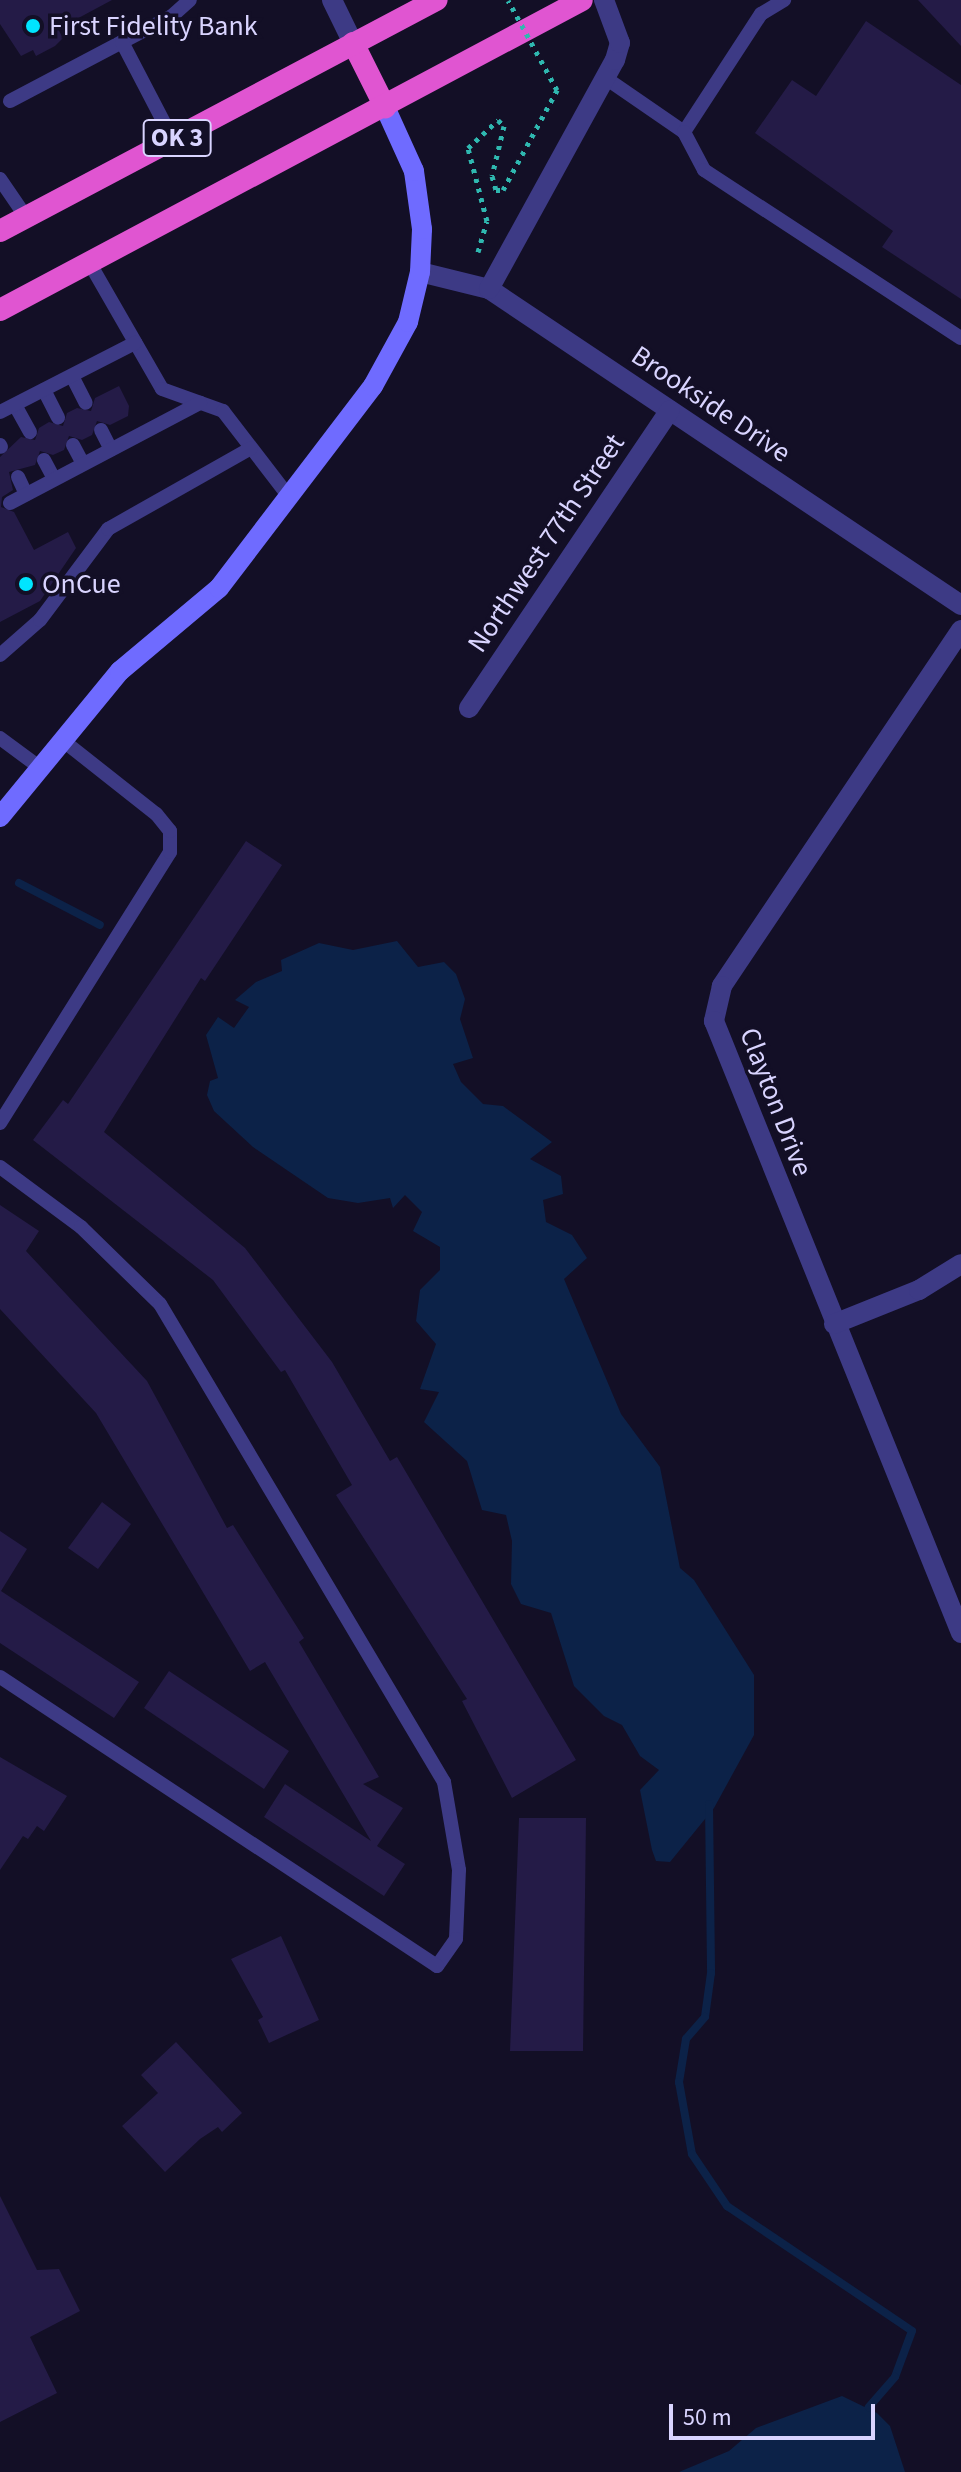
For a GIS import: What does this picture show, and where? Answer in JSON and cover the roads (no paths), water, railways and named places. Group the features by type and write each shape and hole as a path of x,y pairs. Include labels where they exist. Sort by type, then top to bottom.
{"highway":[{"name":"OK 3","path":"0,231 437,0"},
{"name":"OK 3","path":"0,310 582,0"},
{"path":"353,43 385,107"}],"main road":[{"path":"0,817 61,739 120,671 219,588 373,386 408,322 420,272 422,229 414,171 385,107"}],"street":[{"path":"332,0 353,43"},
{"path":"489,289 607,79 620,43 604,0"},
{"name":"Brookside Drive","path":"420,272 489,289 961,605"},
{"name":"Northwest 77th Street","path":"469,708 670,410"},
{"name":"Clayton Drive","path":"961,630 716,1001 720,1040 961,1633"},
{"path":"834,1324 919,1290 961,1264"}],"lane":[{"path":"10,101 172,16 190,0"},
{"path":"684,132 761,14 784,0"},
{"path":"122,42 173,140"},
{"path":"607,79 684,132 704,170 961,338"},
{"path":"0,179 26,217"},
{"path":"89,262 162,389 223,411 290,498"},
{"path":"0,412 135,343"},
{"path":"72,376 86,403"},
{"path":"44,390 58,418"},
{"path":"10,503 200,403"},
{"path":"15,405 30,432"},
{"path":"101,430 111,450"},
{"path":"73,445 83,464"},
{"path":"0,655 40,620 108,529 251,448"},
{"path":"44,460 54,479"},
{"path":"18,477 26,494"},
{"path":"0,738 39,767"},
{"path":"0,1123 170,852 170,831 156,814 61,739"},
{"path":"0,1167 81,1227 160,1304 436,1768 444,1782 459,1870 456,1939 437,1966 0,1677"}],"water":[{"path":"397,941 418,967 444,962 456,974 465,999 460,1019 473,1058 453,1064 461,1082 483,1104 503,1106 552,1142 530,1159 561,1176 563,1194 543,1200 546,1222 572,1235 587,1258 564,1279 621,1414 660,1467 680,1568 694,1580 754,1675 754,1735 714,1808 670,1862 656,1861 640,1790 659,1770 640,1756 622,1725 604,1716 574,1686 551,1613 521,1604 511,1584 512,1541 506,1515 482,1510 467,1461 424,1422 439,1392 420,1389 436,1344 416,1321 420,1290 440,1270 440,1247 413,1231 422,1212 405,1195 393,1208 390,1198 358,1203 328,1198 253,1147 214,1111 207,1095 210,1081 218,1078 206,1035 218,1017 234,1028 249,1007 235,1000 256,982 282,971 281,960 319,943 353,950"},
{"path":"842,2396 877,2413 890,2426 905,2472 679,2472 729,2451 756,2428"}],"waterway":[{"path":"19,883 100,925"},
{"path":"709,1804 711,1973 705,2017 686,2039 679,2082 692,2154 727,2206 912,2331 895,2377 869,2407"}],"place":[{"name":"First Fidelity Bank","path":"33,26"},
{"name":"OnCue","path":"26,584"}]}
